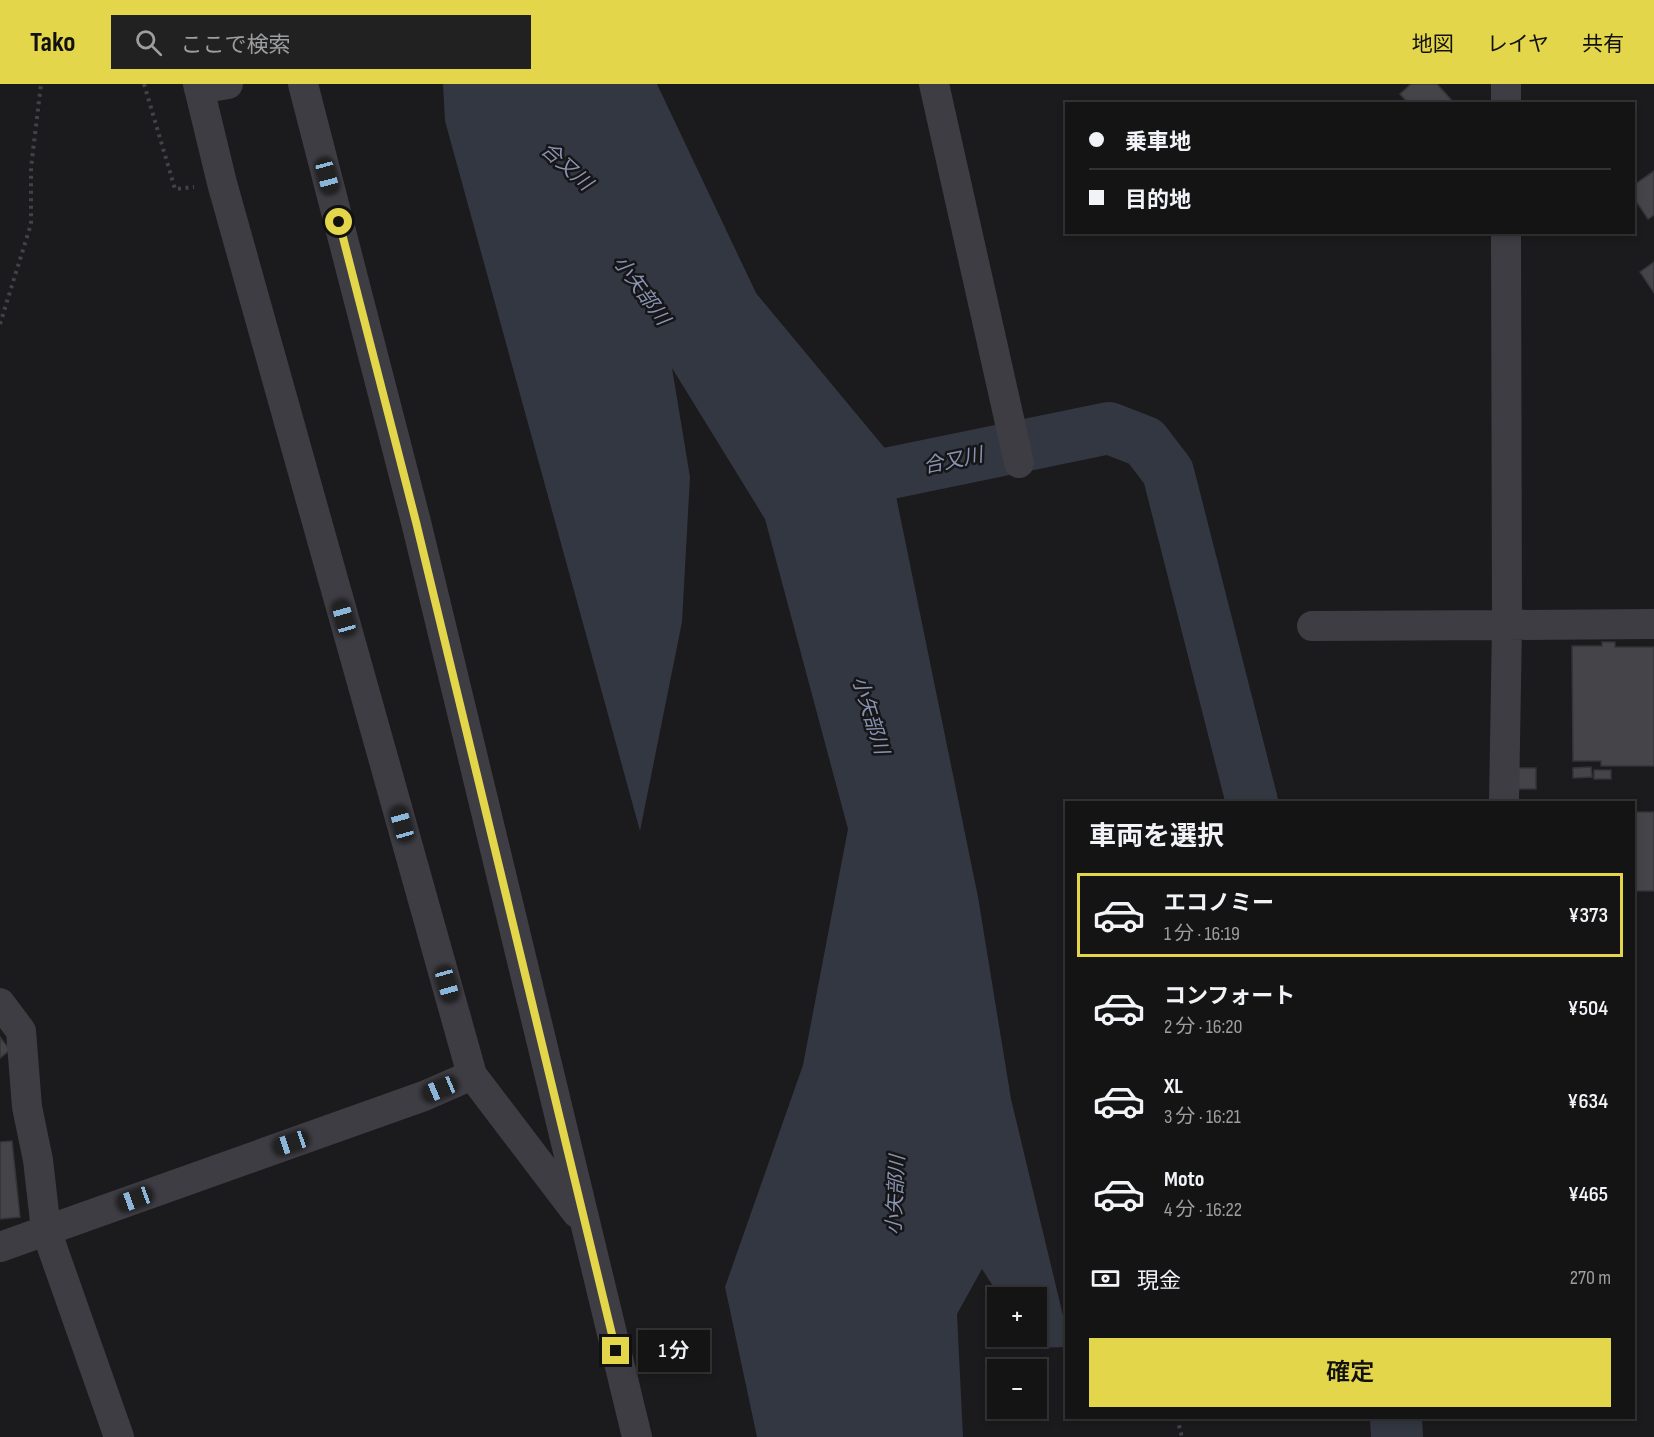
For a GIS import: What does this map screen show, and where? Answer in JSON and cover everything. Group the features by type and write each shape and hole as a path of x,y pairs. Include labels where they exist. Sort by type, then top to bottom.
{"street":[{"path":"228,84 198,86 222,183 472,1076 584,1222"},
{"path":"303,84 416,522 637,1437"},
{"path":"934,84 1019,463"},
{"path":"1506,84 1506,102"},
{"path":"1504,801 1506,234"},
{"path":"1312,626 1654,624"},
{"path":"0,1003 21,1031 27,1107 38,1160 46,1230 119,1437"},
{"path":"0,1247 424,1096 472,1076"}],"path":[{"path":"0,324 32,224 31,168 41,84"},
{"path":"144,84 175,189 222,183"},
{"path":"1177,1419 1182,1437"}],"water":[{"name":"小矢部川","path":"443,84 657,84 756,293 888,452 938,444 952,478 896,496 978,897 1011,1099 1065,1324 1065,1347 1029,1348 1047,1347 1047,1287 994,1287 982,1269 957,1314 963,1437 757,1437 725,1287 803,1065 848,829 765,519 672,368 690,477 682,622 640,831 445,121"}],"building":[{"path":"1411,84 1437,84 1453,102 1407,102 1400,94"},
{"path":"1654,171 1654,215 1648,219 1635,200 1635,184"},
{"path":"1654,262 1654,293 1640,272"},
{"path":"1602,642 1615,642 1615,647 1654,647 1654,766 1601,766 1601,761 1573,761 1572,646 1602,646"},
{"path":"1591,767 1592,777 1573,778 1573,768"},
{"path":"1518,768 1536,768 1536,789 1518,789"},
{"path":"1594,770 1611,770 1611,779 1594,779"},
{"path":"1635,812 1654,812 1654,891 1635,891"},
{"path":"0,1037 10,1050 0,1058"},
{"path":"12,1141 20,1217 0,1219 0,1142"}],"waterway":[{"name":"合又川","path":"876,476 1109,428 1145,442 1168,472 1252,801"},
{"name":"合又川","path":"1396,1419 1397,1437"}],"route":[{"path":"339,222 416,522 616,1351"}]}
